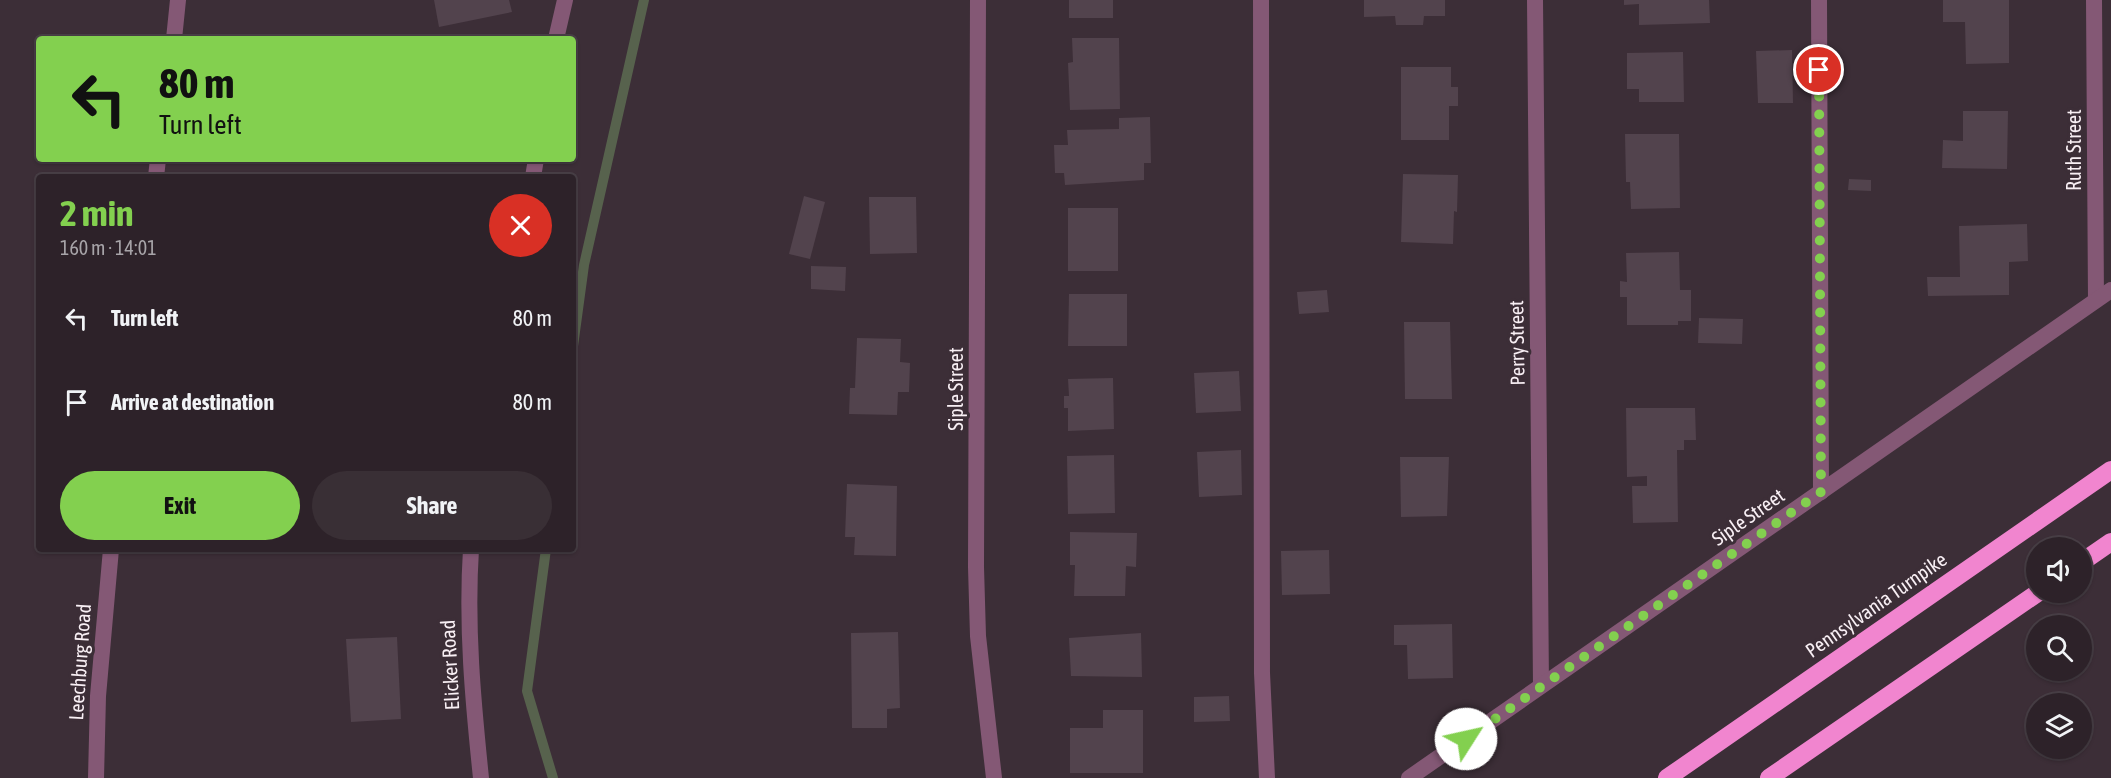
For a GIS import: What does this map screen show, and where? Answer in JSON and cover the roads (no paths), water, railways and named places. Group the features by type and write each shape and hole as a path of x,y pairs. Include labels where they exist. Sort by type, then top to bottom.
{"highway":[{"name":"Pennsylvania Turnpike","path":"1667,778 2111,470"},
{"path":"2092,555 2111,542"},
{"path":"1769,778 2026,600"}],"street":[{"path":"174,36 178,0"},
{"path":"557,36 565,0"},
{"name":"Siple Street","path":"978,0 976,567 978,636 994,778"},
{"path":"1261,0 1262,661 1267,778"},
{"name":"Perry Street","path":"1534,0 1541,686"},
{"path":"1819,0 1821,492"},
{"name":"Ruth Street","path":"2094,0 2096,300"},
{"name":"Siple Street","path":"1409,778 2111,290"},
{"name":"Leechburg Road","path":"96,778 98,696 111,552"},
{"name":"Elicker Road","path":"471,552 468,602 471,682 481,778"}],"waterway":[{"path":"576,324 584,265 644,0"},
{"path":"546,552 527,691 553,778"}]}
